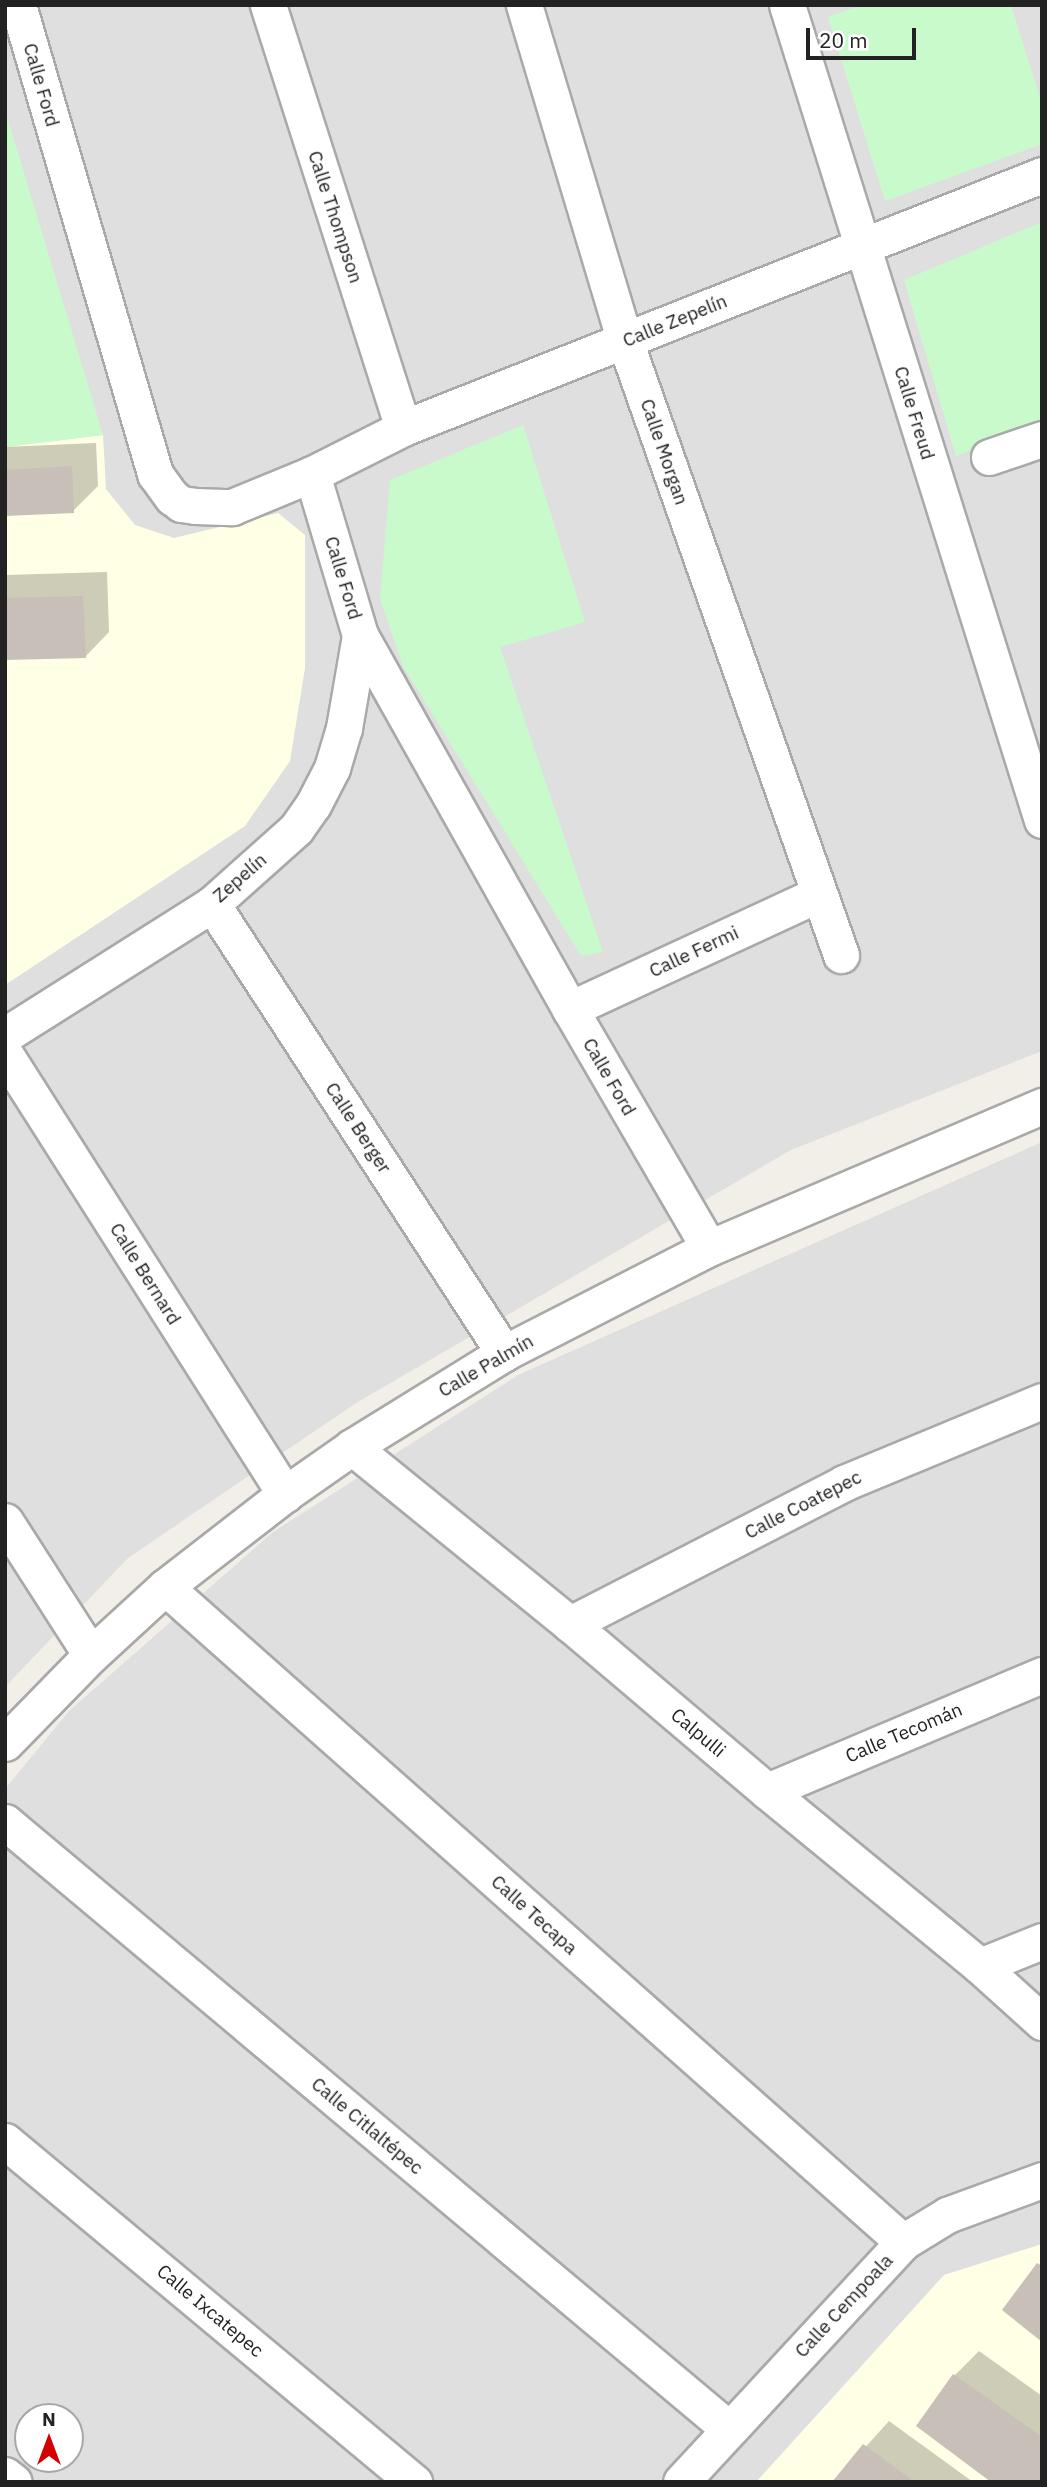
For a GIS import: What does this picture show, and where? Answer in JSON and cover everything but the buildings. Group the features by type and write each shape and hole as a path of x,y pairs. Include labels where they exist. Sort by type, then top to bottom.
{"street":[{"name":"Calle Thompson","path":"268,5 403,428"},
{"name":"Calle Morgan","path":"524,5 625,341 841,955"},
{"name":"Calle Freud","path":"787,5 1040,808"},
{"name":"Calle Ford","path":"15,14 155,474 162,488 181,504 232,507 312,474 360,635 570,1009 709,1248"},
{"name":"Calle Zepelín","path":"312,474 403,428 1042,175"},
{"path":"989,457 1042,439"},
{"name":"Zepelín","path":"5,1035 212,904 296,829 313,805 332,768 344,728 360,635"},
{"name":"Calle Fermi","path":"570,1009 819,894"},
{"name":"Calle Berger","path":"212,904 504,1353"},
{"name":"Calle Bernard","path":"5,1054 285,1494"},
{"name":"Calle Palmín","path":"5,1744 91,1655 165,1587 285,1494 352,1447 504,1353 709,1248 1042,1106"},
{"name":"Calle Coatepec","path":"570,1623 844,1483 1042,1401"},
{"name":"Calpulli","path":"352,1447 570,1623 767,1791 980,1966 1042,2022"},
{"path":"5,1521 91,1655"},
{"name":"Calle Tecapa","path":"165,1587 903,2242"},
{"name":"Calle Tecomán","path":"767,1791 1042,1675"},
{"name":"Calle Citlaltépec","path":"5,1822 729,2429"},
{"path":"980,1966 1042,1941"},
{"name":"Calle Ixcatepec","path":"5,2141 414,2482"},
{"name":"Calle Cempoala","path":"681,2482 903,2242 947,2215 1042,2180"},
{"path":"5,2474 14,2482"}],"shaded area":[{"path":"5,5 1042,5 1042,1051 791,1150 356,1403 128,1558 5,1687"},
{"path":"103,435 106,489 135,525 174,538 278,513 305,535 305,668 290,761 245,826 5,985 5,447"},
{"path":"1042,1142 1042,2482 5,2482 5,1789 69,1711 273,1532 518,1375"},
{"path":"1042,2244 1042,2482 756,2482 944,2275"}],"green space":[{"path":"861,5 1011,5 1042,104 1042,144 885,201 828,17"},
{"path":"5,110 103,435 5,447"},
{"path":"1042,222 1042,425 956,456 904,280"},
{"path":"523,425 585,622 500,647 603,952 581,956 403,666 380,599 390,480"}]}
